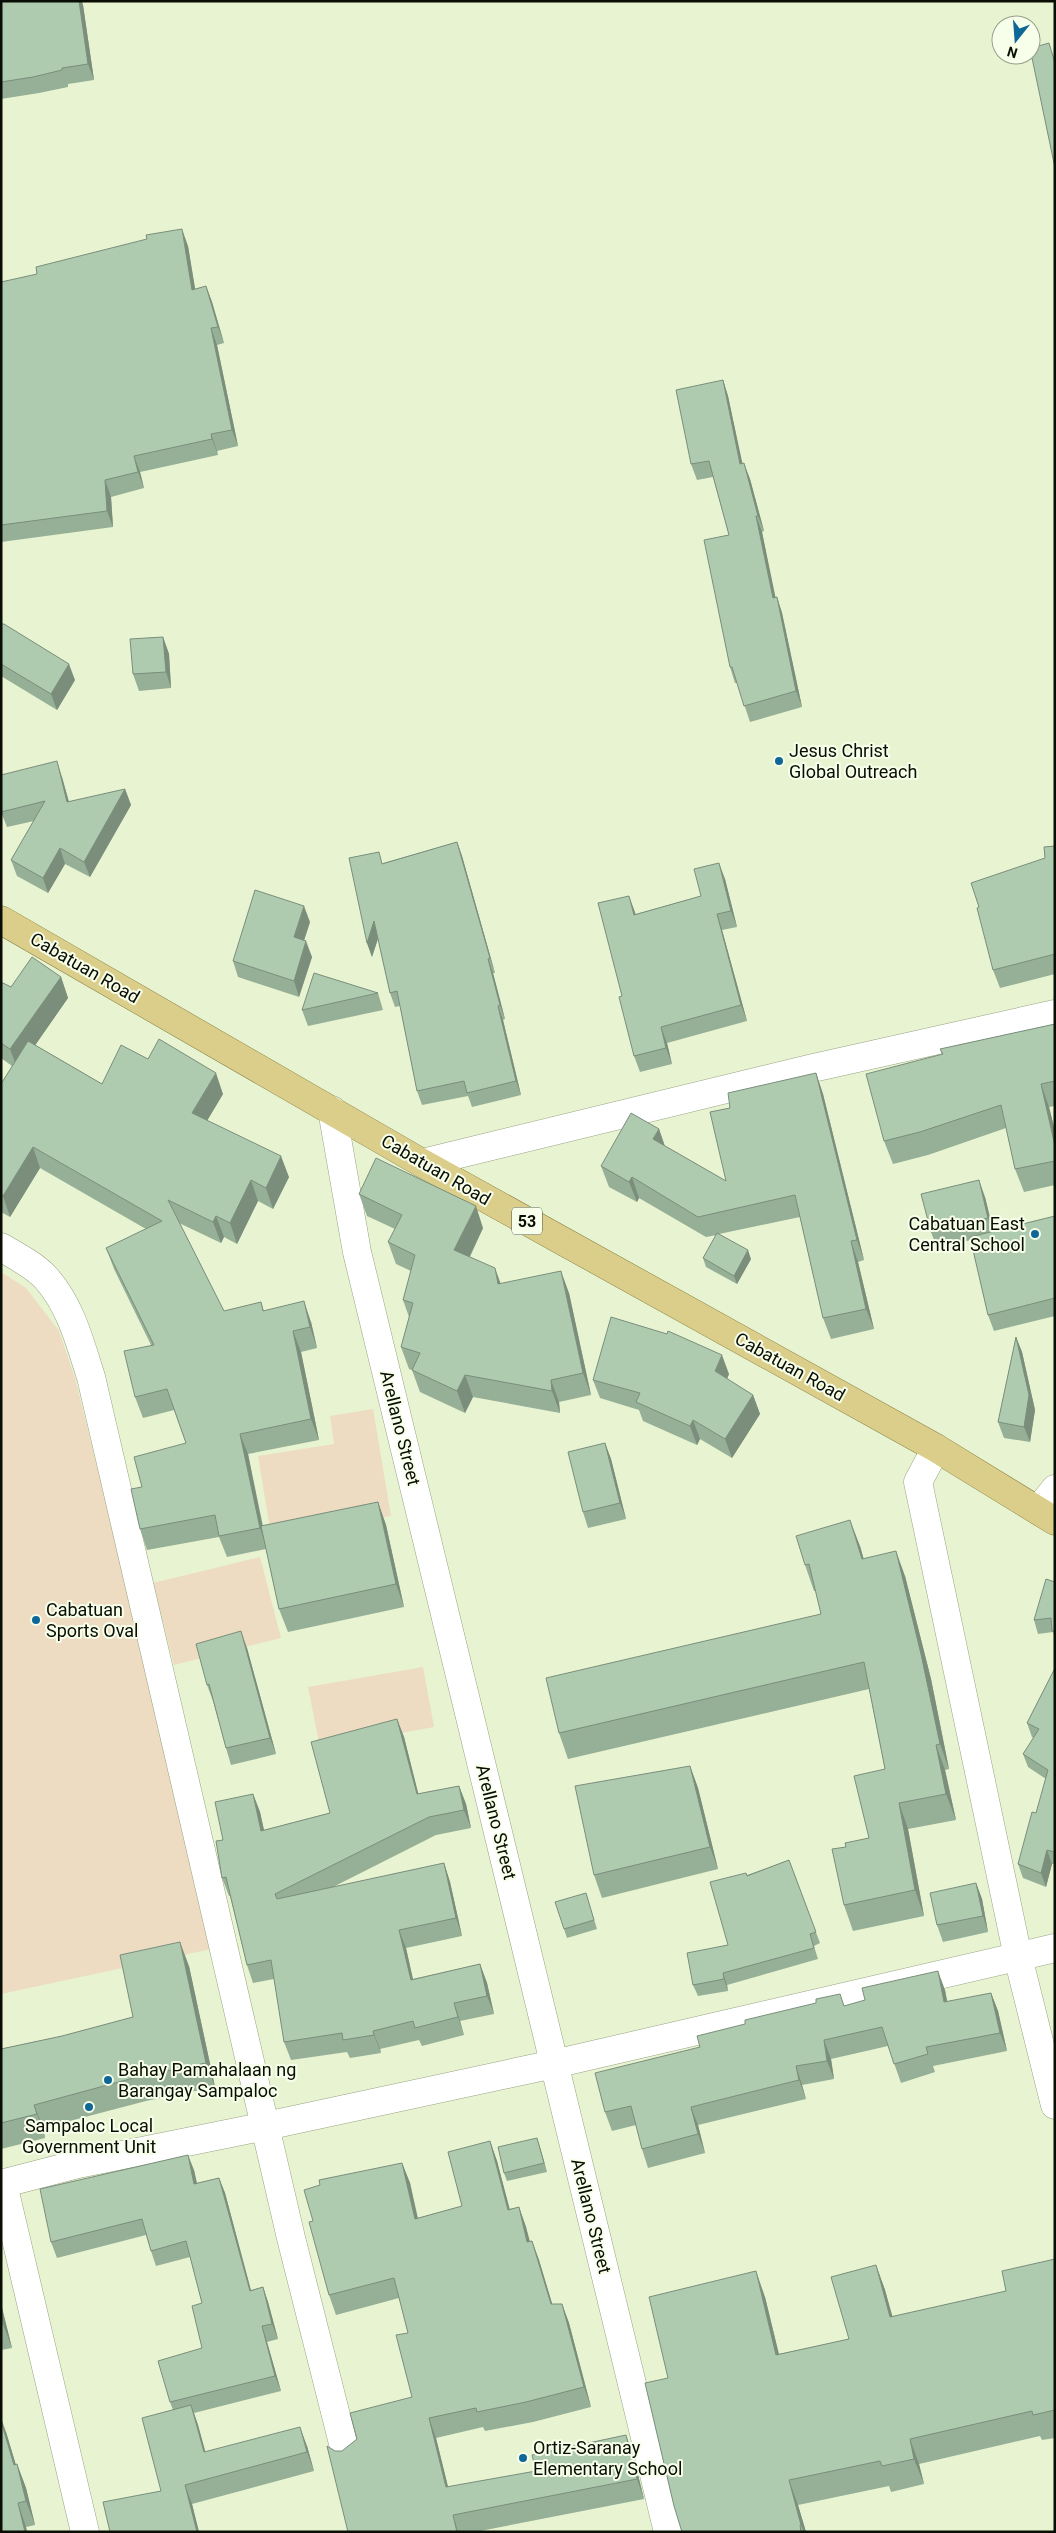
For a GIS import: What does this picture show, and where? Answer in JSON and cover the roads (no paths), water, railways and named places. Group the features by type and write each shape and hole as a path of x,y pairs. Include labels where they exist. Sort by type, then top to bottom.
{"highway":[{"name":"Cabatuan Road","path":"1,920 422,1163 936,1448 1046,1515"}],"street":[{"path":"422,1163 813,1068 1055,1014"},
{"name":"Arellano Street","path":"332,1110 357,1252 668,2532"},
{"path":"1,1246 22,1259 46,1278 76,1328 91,1378 266,2126 346,2456"},
{"path":"936,1448 918,1482 1018,1957 1055,2105"},
{"path":"1046,1515 1055,1489"},
{"path":"85,2532 2,2184 78,2164 554,2064 1055,1948"}],"place":[{"name":"Jesus Christ Global Outreach","path":"779,761"},
{"name":"Cabatuan East Central School","path":"1035,1234"},
{"name":"Cabatuan Sports Oval","path":"36,1620"},
{"name":"Bahay Pamahalaan ng Barangay Sampaloc","path":"108,2080"},
{"name":"Sampaloc Local Government Unit","path":"89,2107"},
{"name":"Ortiz-Saranay Elementary School","path":"523,2458"}]}
